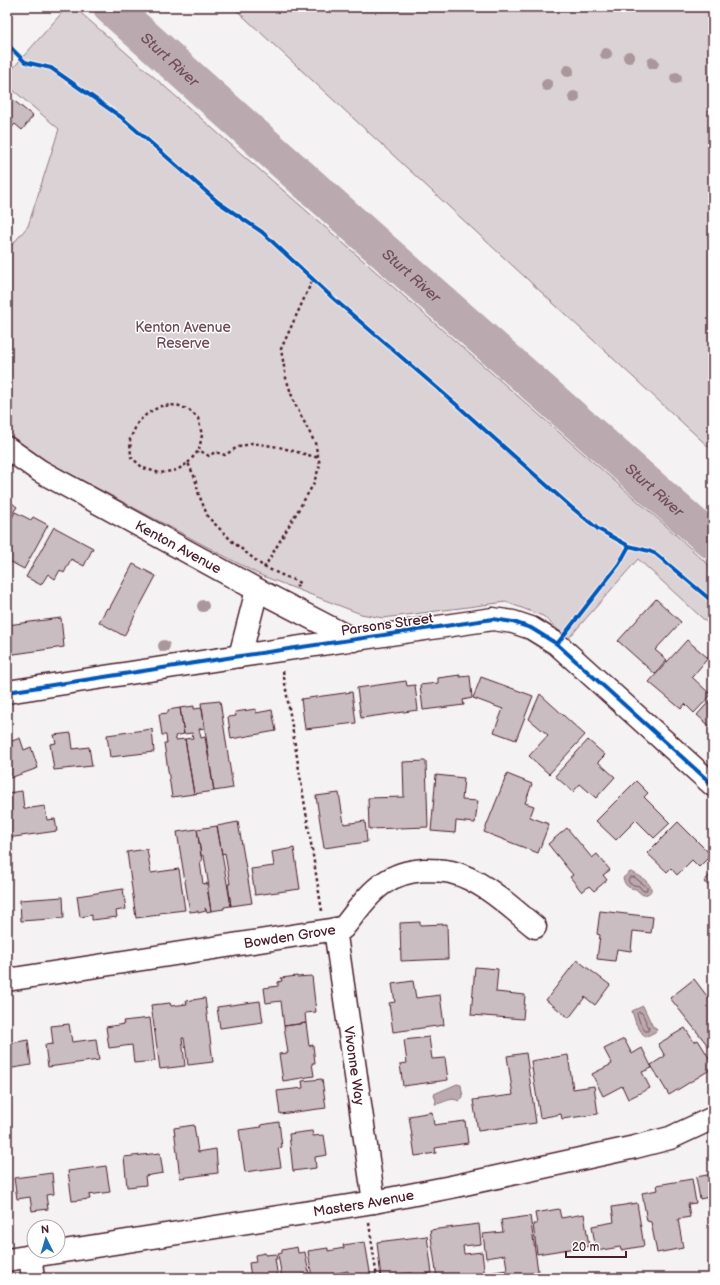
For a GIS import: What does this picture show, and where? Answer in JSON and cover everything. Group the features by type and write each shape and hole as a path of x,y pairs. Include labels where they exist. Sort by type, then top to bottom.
{"street":[{"name":"Kenton Avenue","path":"7,448 40,471 354,640"},
{"path":"240,656 255,588"},
{"name":"Parsons Street","path":"7,692 493,619 513,622 531,628 557,644 713,785"},
{"name":"Bowden Grove","path":"7,980 343,928 383,883 406,873 420,871 436,870 451,872 469,878 482,885 535,927"},
{"name":"Vivonne Way","path":"335,929 370,1203"},
{"name":"Masters Avenue","path":"66,1250 370,1203 450,1187 670,1138 713,1118"},
{"name":"Masters Avenue","path":"7,1260 26,1257"},
{"path":"30,1259 33,1278"}],"path":[{"path":"308,274 319,284"},
{"path":"255,588 313,485 320,465 315,443 294,402 286,378 281,349 313,279"},
{"path":"188,463 199,450"},
{"path":"370,1203 377,1278"}],"green space":[{"name":"Kenton Avenue Reserve","path":"67,7 74,7 666,526 713,569 713,628 638,559 568,639 543,616 506,602 383,618 361,614 260,575 48,462 7,433 7,251 28,226 59,129 7,85 7,75"},
{"path":"233,7 713,7 713,451"}],"water":[{"path":"630,872 644,879 648,883 651,890 649,893 643,895 636,889 626,885 623,878"},
{"path":"643,1006 653,1027 657,1030 645,1037 636,1024 632,1011"},
{"path":"457,1084 461,1085 463,1097 459,1101 453,1099 435,1104 436,1101 434,1094"}],"building":[{"path":"7,95 33,116 22,130 15,124 7,133"},
{"path":"7,499 17,507 7,521"},
{"path":"15,512 31,520 33,517 48,525 24,569 7,560 7,527"},
{"path":"54,527 93,548 84,566 71,559 64,573 60,570 55,579 48,574 41,585 26,577"},
{"path":"133,564 156,576 124,636 99,622 107,608 109,609"},
{"path":"656,599 681,622 655,650 667,660 655,674 618,641"},
{"path":"61,618 64,647 7,655 7,625"},
{"path":"687,640 708,658 692,677 711,695 694,713 685,704 681,709 649,682"},
{"path":"460,675 460,677 470,676 472,698 463,700 464,705 423,710 420,685 438,683 438,678"},
{"path":"481,677 533,696 516,740 494,732 503,709 473,698"},
{"path":"406,681 407,686 415,685 418,710 361,718 357,688"},
{"path":"352,692 356,723 305,729 301,699"},
{"path":"540,694 585,735 549,774 529,756 548,735 529,719"},
{"path":"713,697 713,729 697,715"},
{"path":"220,701 233,788 214,791 201,703"},
{"path":"194,706 194,709 202,708 205,728 199,729 201,738 205,737 214,791 194,794 185,739 193,738 192,733 184,734 180,708"},
{"path":"180,708 184,734 175,736 176,740 185,739 194,794 172,797 164,743 167,743 166,735 162,735 159,714 168,713 168,710"},
{"path":"256,709 256,713 272,710 276,731 231,739 228,717 236,716 235,712"},
{"path":"152,729 154,752 110,757 107,735"},
{"path":"71,733 73,749 89,747 92,766 54,770 50,744 56,743 54,735"},
{"path":"20,738 24,750 31,747 38,768 7,779 7,743"},
{"path":"588,740 605,755 598,762 615,777 596,798 580,784 573,792 555,776"},
{"path":"426,761 428,827 369,829 368,798 404,797 403,762"},
{"path":"507,774 532,784 525,803 534,806 530,817 549,824 538,853 484,832"},
{"path":"436,775 464,778 462,800 478,801 475,823 456,821 455,833 431,831"},
{"path":"636,781 648,793 644,797 670,823 654,838 636,820 616,840 596,821"},
{"path":"22,791 24,809 45,806 47,820 55,819 57,831 7,838 7,793"},
{"path":"339,793 344,824 365,821 367,842 324,848 316,796"},
{"path":"238,822 252,903 231,906 228,884 230,884 225,853 222,854 217,826"},
{"path":"678,822 711,855 699,867 692,860 677,875 671,868 667,872 647,853"},
{"path":"217,826 231,906 224,907 224,909 211,911 204,856 201,856 197,829"},
{"path":"567,828 592,858 597,854 610,870 603,875 607,880 594,891 589,886 582,892 570,877 573,875 548,844"},
{"path":"197,829 202,861 200,861 203,884 207,883 211,911 207,912 205,908 206,911 198,913 198,911 190,912 177,832"},
{"path":"294,848 300,889 255,895 251,869 274,866 272,852"},
{"path":"147,849 151,873 179,869 185,910 159,913 159,915 136,918 127,852"},
{"path":"713,871 713,889 704,882"},
{"path":"123,889 126,909 116,911 117,917 92,920 92,915 80,917 77,896"},
{"path":"63,897 64,918 21,921 20,900"},
{"path":"600,911 653,917 651,933 633,931 631,951 617,949 615,961 597,959 600,935 597,934"},
{"path":"420,922 420,925 447,924 448,959 401,961 400,923"},
{"path":"577,960 610,985 595,1005 585,997 569,1018 546,1000"},
{"path":"475,967 498,969 496,992 525,995 523,1019 471,1015"},
{"path":"312,976 316,1012 305,1013 306,1023 284,1026 281,1001 266,1003 264,988 278,986 278,982 282,981 281,978"},
{"path":"694,979 713,1004 713,1052 670,998"},
{"path":"413,981 416,998 440,995 444,1025 393,1032 389,1003 395,1002 392,984"},
{"path":"205,998 213,1062 188,1065 184,1038 182,1038 185,1066 160,1069 151,1005 170,1003 171,1006 187,1004 186,1001"},
{"path":"260,1001 263,1022 220,1028 217,1007"},
{"path":"150,1018 155,1061 134,1063 132,1045 109,1048 106,1027 124,1024 123,1021"},
{"path":"306,1023 309,1046 313,1045 315,1063 312,1063 314,1076 283,1081 279,1054 288,1053 284,1026"},
{"path":"69,1024 72,1042 96,1039 99,1060 48,1067 45,1045 53,1044 51,1026"},
{"path":"685,1028 694,1042 698,1040 713,1064 713,1068 669,1095 651,1065 665,1056 658,1044"},
{"path":"429,1037 432,1059 445,1058 448,1080 403,1086 400,1064 407,1063 404,1040"},
{"path":"11,1038 11,1043 28,1040 31,1065 7,1069 7,1039"},
{"path":"624,1039 632,1054 642,1048 652,1068 642,1072 650,1088 628,1099 622,1086 603,1096 592,1074 612,1064 604,1049"},
{"path":"526,1053 536,1123 478,1131 473,1100 513,1095 507,1056"},
{"path":"568,1055 573,1089 594,1086 598,1114 562,1119 561,1114 540,1118 531,1061"},
{"path":"322,1079 326,1108 280,1114 277,1091 303,1088 302,1081"},
{"path":"432,1112 434,1125 465,1121 468,1143 435,1148 436,1153 415,1156 409,1116"},
{"path":"279,1122 282,1147 278,1148 281,1167 245,1172 239,1130 262,1127 261,1125"},
{"path":"194,1125 198,1152 216,1149 218,1173 180,1178 174,1128"},
{"path":"312,1131 313,1136 324,1135 327,1155 315,1157 316,1168 293,1171 289,1134"},
{"path":"160,1153 163,1173 145,1176 146,1185 127,1187 124,1157"},
{"path":"106,1166 110,1192 89,1195 90,1199 72,1201 68,1171"},
{"path":"52,1173 54,1194 46,1195 48,1209 32,1211 30,1197 17,1199 14,1178"},
{"path":"713,1174 713,1196 700,1199 696,1177"},
{"path":"692,1179 696,1203 688,1204 690,1217 678,1219 683,1248 657,1253 651,1222 647,1221 642,1193 658,1190 657,1185"},
{"path":"637,1203 644,1246 621,1250 620,1247 596,1251 592,1226 614,1222 612,1207"},
{"path":"559,1209 561,1218 584,1214 589,1246 537,1254 533,1224 537,1224 535,1213"},
{"path":"530,1216 539,1278 489,1278 488,1273 507,1270 505,1255 486,1258 483,1234 503,1232 501,1220"},
{"path":"479,1224 481,1244 463,1246 464,1254 482,1252 485,1278 437,1278 430,1230"},
{"path":"427,1236 432,1273 411,1276 411,1273 401,1274 402,1278 381,1278 377,1242"},
{"path":"365,1242 371,1278 343,1278 349,1277 348,1271 332,1274 332,1278 312,1278 308,1251 328,1248 328,1251 344,1248 343,1245"},
{"path":"297,1247 298,1253 305,1252 309,1274 301,1275 301,1278 282,1278 278,1254 282,1253 282,1250"},
{"path":"265,1253 265,1255 276,1254 277,1259 275,1259 278,1278 251,1278 249,1263 256,1262 255,1255"}],"waterway":[{"name":"Sturt River","path":"111,7 371,240 713,542"}],"cycle path":[{"path":"7,44 25,62 51,68 121,117 218,202 262,232 334,299 458,406 571,507 598,529 629,546"},
{"path":"557,644 619,564 629,546 656,554 713,602"},
{"path":"7,692 493,619 513,622 531,628 557,644 713,785"}]}
